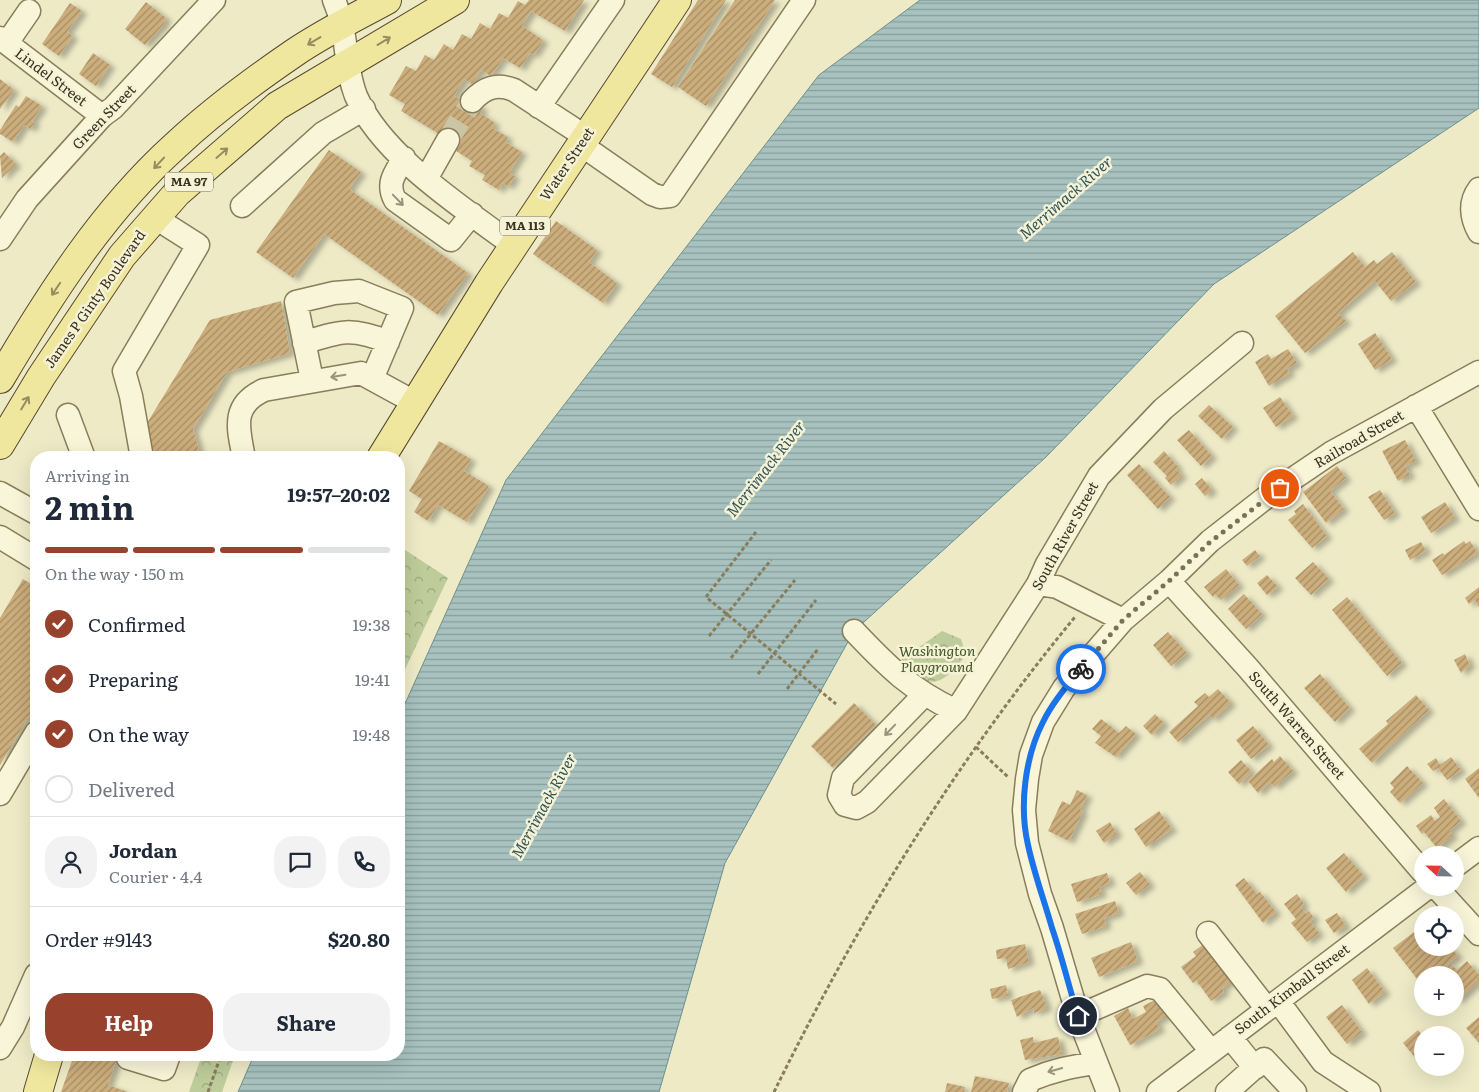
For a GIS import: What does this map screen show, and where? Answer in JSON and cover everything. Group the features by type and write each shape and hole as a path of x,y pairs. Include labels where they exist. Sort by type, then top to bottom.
{"main road":[{"name":"MA 97","path":"0,379 30,328 70,269 111,216 174,146 242,91 295,52 338,12 387,0"},
{"name":"James P Ginty Boulevard","path":"0,445 41,377 122,256 154,218 220,154 277,106 346,63 456,0"},
{"name":"Water Street","path":"385,451 513,245 677,0"},
{"path":"38,1092 47,1061"}],"street":[{"path":"539,107 613,0"},
{"path":"472,101 486,89 504,86 539,107 652,194 660,197 670,196 804,0"},
{"name":"Green Street","path":"0,239 28,199 102,116 113,108 211,1"},
{"path":"3,41 28,11"},
{"path":"338,12 346,63 357,97 381,135 426,179 513,245"},
{"name":"Lindel Street","path":"3,41 102,116"},
{"path":"242,206 323,133 364,109"},
{"path":"426,179 448,140"},
{"path":"404,158 392,179 390,191 395,200 451,240 472,214"},
{"path":"1479,189 1474,195 1472,214 1479,232"},
{"path":"141,451 131,396 124,371 198,246 154,218"},
{"path":"312,380 296,302 334,293 359,291 402,308 372,379"},
{"path":"304,343 332,334 350,331 366,333 388,342"},
{"name":"South River Street","path":"924,695 843,778 839,795 845,805 856,808 867,802 956,711 1038,584 1046,564 1099,476 1162,409 1242,343"},
{"name":"Railroad Street","path":"1108,1092 1078,1016 1040,894 1027,843 1025,818 1027,779 1031,755 1043,722 1064,688 1123,620 1169,581 1210,542 1269,496 1331,453 1479,372"},
{"path":"243,451 238,428 240,414 252,395 264,390 312,380 361,373 414,402"},
{"path":"1416,406 1479,508"},
{"path":"68,415 81,451"},
{"path":"0,493 30,510"},
{"path":"0,537 30,555"},
{"name":"South Warren Street","path":"1169,581 1248,668 1414,861"},
{"path":"1038,584 1057,587 1123,620"},
{"path":"854,631 890,670 924,695 956,711"},
{"path":"0,794 30,743"},
{"path":"1464,859 1479,848"},
{"name":"South Kimball Street","path":"1158,1092 1416,896"},
{"path":"1444,896 1479,934"},
{"path":"1208,933 1323,1062 1369,1092"},
{"path":"1078,1016 1148,986 1160,988 1211,1051"},
{"path":"0,1048 14,1027 30,989"},
{"path":"1230,1037 1255,1068"},
{"path":"1227,1092 1264,1059 1295,1092"},
{"path":"138,1061 164,1069 167,1061"},
{"path":"1024,1092 1030,1080 1058,1068 1095,1063"}],"path":[{"path":"756,532 706,597 836,704"},
{"path":"709,636 771,560"},
{"path":"731,658 795,580"},
{"path":"758,674 816,600"},
{"path":"774,1092 815,1008 893,872 937,802 1026,677 1088,601"},
{"path":"787,689 818,649"},
{"path":"976,747 1012,781"},
{"path":"208,1092 219,1061"}],"green space":[{"path":"405,550 448,578 405,669"},
{"name":"Washington Playground","path":"942,631 961,639 966,655 950,674 942,679 928,681 911,671 901,660"},
{"path":"200,1061 233,1061 222,1092 189,1092"}],"water":[{"name":"Merrimack River","path":"920,0 1479,0 1479,108 1214,284 1046,457 854,631 725,863 659,1092 238,1092 251,1061 405,1061 405,704 506,480 819,75"}],"building":[{"path":"529,0 584,0 565,31 531,11 522,26 543,40 534,55 530,53 520,68 503,58 491,76 481,70 472,84 464,79 454,96 464,102 466,98 483,108 480,113 495,123 492,128 508,137 505,142 522,152 509,173 515,176 508,187 503,183 499,190 482,180 485,175 469,166 472,161 456,151 459,146 401,111 405,104 389,95 406,66 416,71 425,55 434,60 444,44 453,50 462,34 471,39 480,23 490,29 499,13 508,18 518,1 525,5"},
{"path":"698,0 726,0 672,87 651,74"},
{"path":"735,0 775,0 706,106 678,87"},
{"path":"146,2 166,18 163,25 145,45 125,29"},
{"path":"70,3 82,11 67,32 73,36 59,56 42,44"},
{"path":"93,53 110,65 96,86 79,74"},
{"path":"0,79 14,90 0,109"},
{"path":"26,96 42,106 32,121 35,123 30,129 24,125 13,142 0,134 0,130 16,105 19,107"},
{"path":"329,150 361,172 349,189 468,273 438,315 324,234 293,278 256,252"},
{"path":"4,152 16,164 2,178 0,156"},
{"path":"556,221 597,250 589,262 617,283 603,303 533,254"},
{"path":"1353,252 1365,267 1374,260 1377,264 1392,252 1416,282 1391,301 1375,281 1338,313 1346,321 1305,353 1275,316"},
{"path":"281,301 290,353 227,372 193,429 199,451 150,451 144,428 210,320"},
{"path":"1375,333 1392,359 1375,370 1358,344"},
{"path":"1288,349 1297,363 1287,369 1290,373 1269,386 1255,362 1268,354 1271,359"},
{"path":"1280,397 1293,416 1276,427 1263,408"},
{"path":"1209,405 1233,427 1222,439 1198,416"},
{"path":"1189,430 1212,456 1201,466 1177,440"},
{"path":"1405,440 1416,461 1405,466 1410,475 1398,481 1382,451"},
{"path":"439,441 471,459 464,471 489,486 467,522 438,505 428,521 414,512 422,499 409,491"},
{"path":"1164,451 1178,467 1176,469 1182,475 1171,485 1165,478 1167,476 1153,462"},
{"path":"1139,464 1170,497 1158,509 1127,475"},
{"path":"1337,466 1346,478 1330,491 1344,509 1326,523 1303,492"},
{"path":"1202,478 1212,490 1205,496 1195,484"},
{"path":"1380,490 1395,513 1384,520 1368,497"},
{"path":"1445,502 1455,518 1431,533 1421,517"},
{"path":"1303,504 1327,536 1312,548 1288,520 1296,514 1294,511"},
{"path":"1464,541 1466,544 1470,541 1478,553 1442,575 1432,560 1443,553 1444,555"},
{"path":"1421,542 1426,551 1410,560 1405,550"},
{"path":"1255,550 1260,556 1247,566 1242,560"},
{"path":"1313,562 1329,579 1311,595 1295,578"},
{"path":"1226,569 1239,585 1221,600 1215,594 1213,597 1204,587"},
{"path":"1267,575 1278,587 1267,595 1257,583"},
{"path":"23,579 30,583 30,714 0,765 0,618"},
{"path":"1479,587 1479,607 1475,600 1469,604 1465,598"},
{"path":"1244,594 1262,614 1246,629 1228,609"},
{"path":"1347,597 1402,663 1387,676 1332,610"},
{"path":"1168,632 1187,653 1171,666 1153,645"},
{"path":"1465,654 1470,665 1461,673 1454,660"},
{"path":"1320,674 1350,708 1335,722 1304,688"},
{"path":"1218,689 1231,703 1213,719 1209,715 1178,742 1169,732 1198,706 1194,702 1205,693 1209,697"},
{"path":"1416,695 1429,710 1372,763 1359,749 1388,724 1386,721"},
{"path":"854,703 876,725 833,768 811,746"},
{"path":"1155,714 1164,723 1152,735 1143,726"},
{"path":"1101,719 1119,733 1126,726 1136,734 1116,757 1095,743 1101,736 1092,729"},
{"path":"1253,726 1269,745 1251,759 1236,740"},
{"path":"1280,756 1293,771 1274,787 1270,782 1258,793 1248,781 1272,759 1274,762"},
{"path":"1451,757 1461,770 1447,780 1438,768 1433,771 1427,764 1436,758 1440,765"},
{"path":"1241,760 1252,772 1239,784 1228,772"},
{"path":"1407,766 1423,783 1400,803 1390,792 1394,788 1390,783"},
{"path":"1479,768 1479,798 1465,779"},
{"path":"1077,790 1087,795 1080,810 1083,811 1069,841 1048,831 1062,801 1070,805"},
{"path":"1444,799 1461,821 1449,831 1453,835 1439,846 1435,846 1424,832 1422,834 1416,826 1431,815 1435,821 1440,817 1434,808"},
{"path":"1159,811 1172,829 1146,847 1134,829"},
{"path":"1110,822 1117,834 1104,843 1096,831"},
{"path":"1344,853 1364,876 1346,892 1326,868"},
{"path":"1140,872 1150,884 1136,895 1126,883"},
{"path":"1107,873 1110,883 1099,887 1102,894 1077,902 1071,884"},
{"path":"1244,878 1257,894 1260,892 1276,912 1263,923 1235,885"},
{"path":"1297,894 1304,904 1301,907 1306,914 1309,911 1314,918 1310,922 1319,933 1307,942 1291,923 1296,919 1284,904"},
{"path":"1115,901 1119,913 1104,918 1106,926 1082,934 1075,914"},
{"path":"1337,913 1346,926 1334,933 1325,920"},
{"path":"1414,932 1414,956 1458,956 1445,966 1414,966 1414,975 1393,948"},
{"path":"1208,941 1232,981 1222,988 1224,992 1211,1001 1196,980 1193,983 1181,967 1196,956 1193,952"},
{"path":"1131,942 1138,961 1099,977 1091,958"},
{"path":"1025,944 1029,962 1008,969 1006,958 997,959 996,950"},
{"path":"1467,961 1479,975 1479,981 1464,995 1464,966 1461,966"},
{"path":"1367,968 1385,992 1369,1004 1352,980"},
{"path":"1006,985 1008,996 992,999 990,989"},
{"path":"1040,990 1047,1008 1034,1013 1033,1008 1017,1017 1011,1000"},
{"path":"1163,996 1172,1013 1156,1022 1160,1029 1130,1045 1114,1016 1128,1008 1133,1019 1146,1012 1143,1006"},
{"path":"1342,1005 1362,1032 1347,1044 1326,1017"},
{"path":"1479,1017 1479,1043 1466,1028"},
{"path":"1414,1033 1414,1056 1403,1043"},
{"path":"1033,1037 1034,1043 1058,1037 1062,1054 1025,1060 1020,1040"},
{"path":"72,1061 116,1061 108,1085 128,1092 61,1092"},
{"path":"975,1076 1009,1083 1007,1092 971,1092"},
{"path":"947,1083 965,1087 964,1092 945,1092"}],"tunnel":[{"path":"448,140 472,101"}],"way so far":[{"path":"1081,669 1123,620 1169,581 1210,542 1280,488"}],"route":[{"path":"1078,1016 1040,894 1027,843 1024,810 1031,755 1043,722 1064,688 1081,669"}]}
